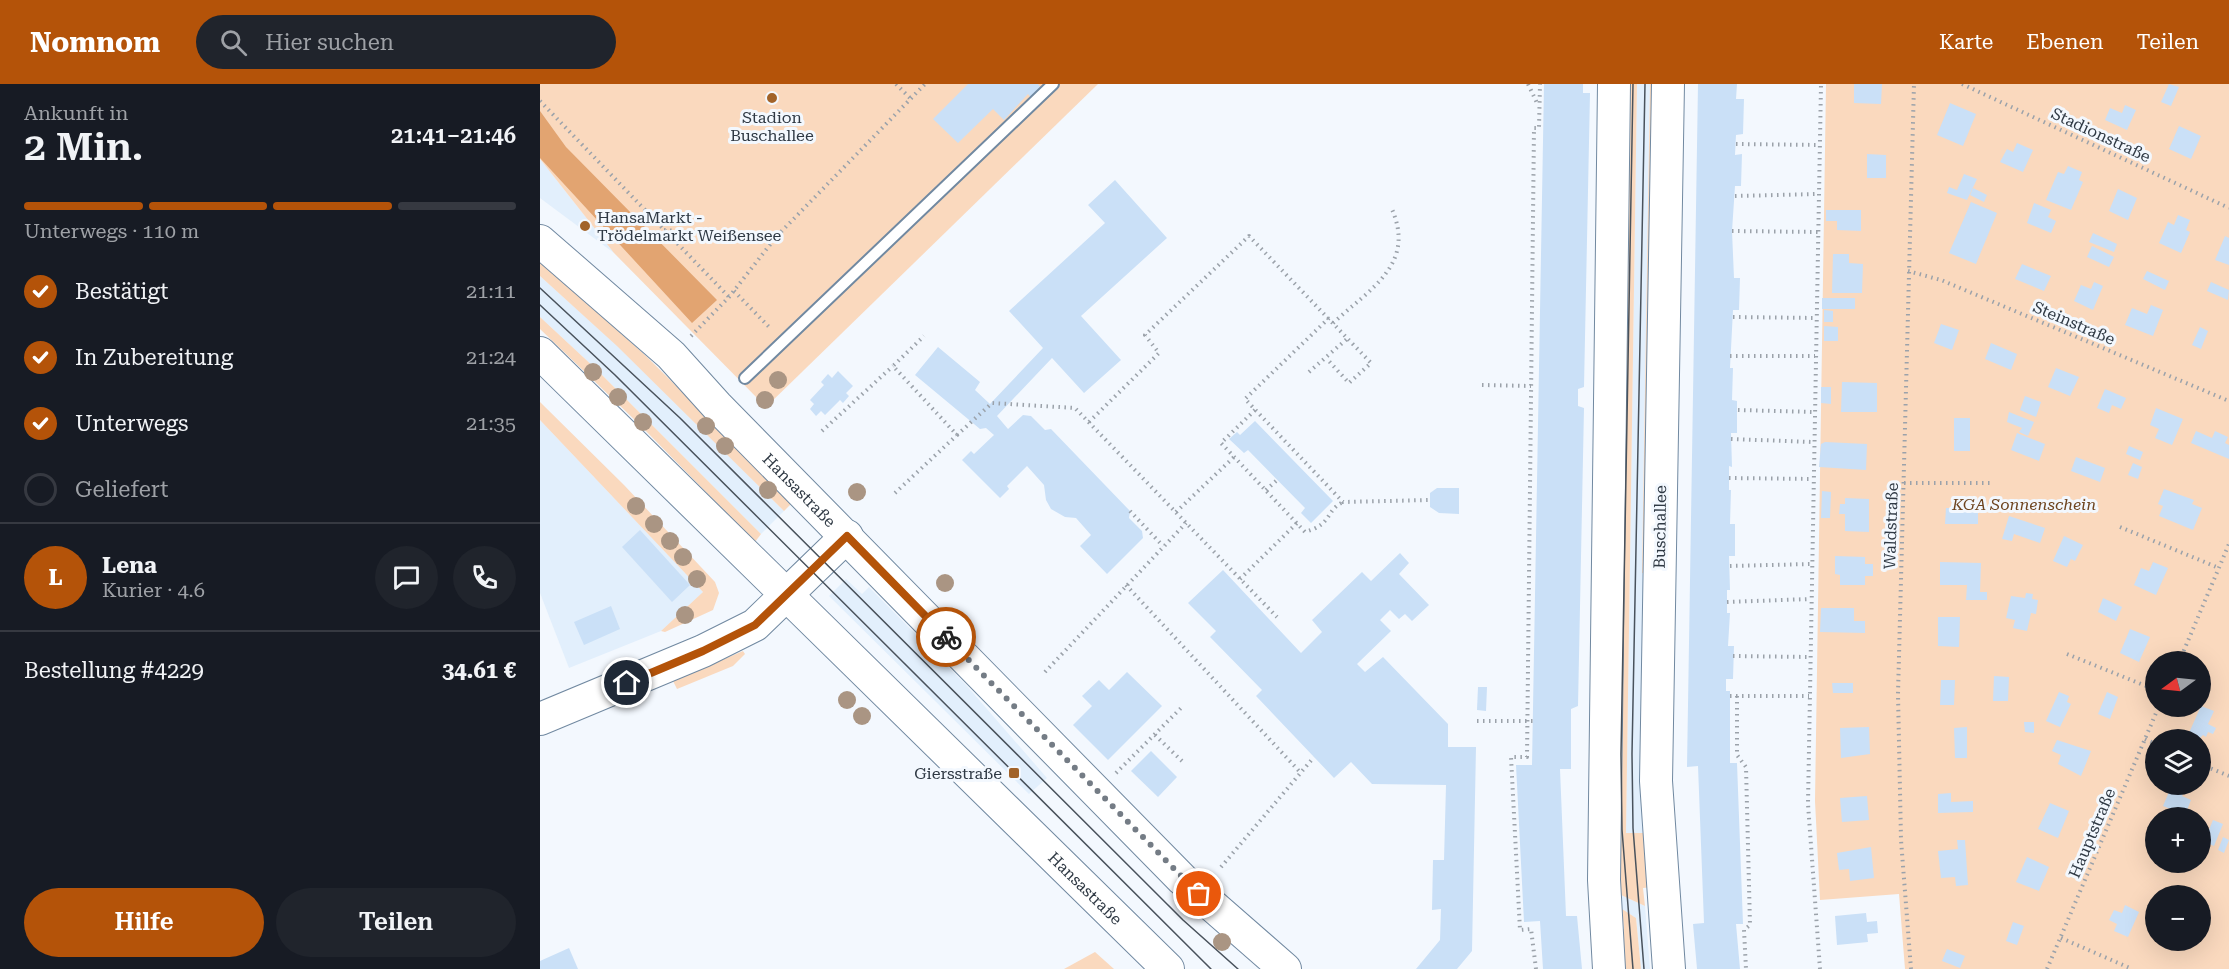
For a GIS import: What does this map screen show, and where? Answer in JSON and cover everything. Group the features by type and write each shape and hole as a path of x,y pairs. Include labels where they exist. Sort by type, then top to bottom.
{"main road":[{"path":"1610,969 1604,880 1614,84"},
{"name":"Buschallee","path":"1668,84 1656,781 1669,969"},
{"name":"Hansastraße","path":"540,241 671,355 717,406 1182,879 1285,969"},
{"name":"Hansastraße","path":"540,353 1168,969"},
{"path":"540,719 703,651 755,625 847,536"}],"lane":[{"path":"745,378 1053,84"}],"path":[{"path":"896,84 911,99"},
{"path":"696,332 729,297 776,237 925,84"},
{"path":"1528,84 1539,106"},
{"path":"1536,969 1531,929 1520,930 1511,757 1527,757 1530,721 1534,396 1531,386 1534,128 1539,128 1540,84"},
{"path":"1820,969 1808,804 1821,84"},
{"name":"Waldstraße","path":"1911,969 1901,840 1898,694 1914,84"},
{"name":"Stadionstraße","path":"1962,84 2229,208"},
{"path":"540,101 729,297"},
{"path":"1736,144 1820,145"},
{"path":"1735,196 1818,194"},
{"path":"1333,323 1389,271 1400,247 1399,224 1391,207"},
{"path":"664,231 776,237"},
{"path":"1732,231 1818,232"},
{"path":"1089,422 1159,353 1145,335 1249,236 1371,363 1349,383 1327,358"},
{"name":"Steinstraße","path":"1908,271 1941,280 2229,401"},
{"path":"734,291 764,323"},
{"path":"1733,316 1816,318"},
{"path":"1329,318 1245,399 1343,502"},
{"path":"822,431 924,336"},
{"path":"1309,372 1348,338"},
{"path":"1731,356 1815,356"},
{"path":"893,366 957,435"},
{"path":"1482,385 1531,386"},
{"path":"895,493 992,404 1075,408 1277,617"},
{"path":"1255,410 1221,443 1305,532 1320,527 1336,506 1343,502 1430,500"},
{"path":"1738,410 1814,412"},
{"path":"1731,440 1814,442"},
{"path":"1176,512 1234,457"},
{"path":"1729,478 1813,479"},
{"path":"1266,490 1277,480"},
{"path":"1904,483 1990,483"},
{"path":"1130,511 1163,546"},
{"path":"1045,672 1186,523"},
{"path":"1240,579 1297,523"},
{"path":"2120,527 2219,567"},
{"path":"2184,651 2229,544"},
{"path":"1730,566 1811,564"},
{"path":"1126,585 1299,772"},
{"path":"1727,602 1810,599"},
{"path":"2067,654 2145,686"},
{"path":"1733,656 1809,657"},
{"path":"1730,696 1809,696"},
{"path":"1737,696 1737,755 1746,767 1750,925 1744,930 1746,969"},
{"path":"1114,776 1181,708"},
{"path":"1477,721 1530,721"},
{"path":"1155,735 1184,763"},
{"name":"Hauptstraße","path":"2047,969 2145,740"},
{"path":"1221,867 1314,757"},
{"path":"2211,769 2229,776"},
{"path":"2061,938 2132,969"}],"shaded area":[{"path":"1637,84 1650,84 1642,573 1649,573 1648,833 1626,834"},
{"path":"540,111 566,147 717,300 692,323 540,158"},
{"name":"HansaMarkt - Trödelmarkt Weißensee","path":"540,159 614,253 540,198"},
{"path":"540,276 619,347 784,511 761,534 597,370 540,317"},
{"path":"540,420 703,592 661,631 569,668 540,593"},
{"path":"846,579 862,594 869,587 967,686 1047,778 1029,794 829,596"},
{"path":"1621,895 1645,906 1650,969 1641,969 1636,918 1622,909"}],"green space":[{"path":"540,84 1098,84 766,407 614,253 540,159"},
{"path":"1628,84 1637,84 1626,833 1648,833 1653,887 1643,888 1645,906 1621,895 1612,896"},
{"path":"1650,84 1658,84 1649,573 1642,573"},
{"name":"KGA Sonnenschein","path":"1826,84 2229,84 2229,969 1905,969 1899,894 1820,900 1815,801"},
{"path":"540,261 645,355 793,502 784,511 617,346 540,276"},
{"path":"540,317 597,370 761,534 755,542 639,424 540,329"},
{"path":"540,402 624,485 715,582 719,593 713,610 665,632 661,631 703,592 540,420"},
{"path":"743,651 745,654 733,666 677,689 673,681"},
{"path":"1622,909 1636,918 1641,969 1620,969 1614,931 1624,929"},
{"path":"1095,952 1114,969 1064,969"}],"building":[{"path":"968,84 1038,84 1042,89 1032,99 1028,94 1004,120 993,109 958,143 933,119"},
{"path":"1544,84 1583,84 1583,93 1590,93 1584,387 1578,389 1578,406 1584,408 1578,706 1571,709 1571,769 1560,769 1566,916 1577,916 1582,969 1543,969 1540,921 1524,922 1516,765 1532,765"},
{"path":"1698,84 1737,84 1736,99 1744,99 1743,134 1736,135 1735,155 1742,154 1741,186 1735,186 1732,231 1734,278 1740,278 1739,310 1733,310 1730,368 1733,368 1732,400 1737,401 1737,433 1731,433 1732,467 1729,466 1730,524 1735,524 1735,556 1729,556 1730,590 1727,590 1727,613 1730,613 1728,646 1734,646 1733,679 1726,679 1726,691 1730,691 1730,763 1737,763 1743,924 1736,924 1740,969 1697,969 1693,924 1704,923 1698,766 1687,767"},
{"path":"1854,84 1882,84 1881,104 1854,103"},
{"path":"2169,84 2179,87 2171,106 2161,102"},
{"path":"1950,103 1976,114 1963,146 1937,135"},
{"path":"2125,105 2136,110 2127,130 2105,120 2110,108 2122,113"},
{"path":"2179,126 2201,136 2191,159 2169,149"},
{"path":"2017,143 2033,150 2023,172 2000,162 2007,149 2013,152"},
{"path":"1867,154 1886,155 1886,178 1867,178"},
{"path":"2068,166 2082,172 2079,180 2083,182 2071,210 2046,200 2058,172 2064,174"},
{"path":"1964,174 1977,179 1967,200 1947,193 1949,187 1957,190"},
{"path":"1115,180 1167,238 1081,316 1121,360 1084,393 1052,358 997,416 1008,429 1023,415 1031,416 1045,430 1051,429 1130,511 1129,518 1142,531 1143,538 1107,574 1080,546 1091,535 1076,518 1065,517 1051,509 1046,500 1044,485 1027,466 1007,486 1009,489 1000,498 962,460 971,451 974,454 994,435 986,428 980,429 915,375 938,347 980,382 975,390 990,404 1043,348 1009,311 1105,223 1088,205"},
{"path":"1973,188 1987,195 1984,202 1970,195"},
{"path":"2118,189 2137,198 2128,220 2109,211"},
{"path":"1971,202 1997,213 1976,264 1949,253"},
{"path":"2034,203 2051,210 2048,217 2056,221 2051,233 2027,223"},
{"path":"1826,210 1861,210 1861,231 1837,230 1837,221 1826,221"},
{"path":"2178,215 2190,220 2186,230 2190,232 2181,253 2159,243 2168,222 2174,225"},
{"path":"2093,233 2117,244 2114,252 2089,242"},
{"path":"2225,236 2229,238 2229,265 2215,260"},
{"path":"2092,246 2114,257 2109,267 2087,257"},
{"path":"1833,254 1849,254 1849,263 1863,264 1862,293 1832,293"},
{"path":"2022,264 2051,276 2044,291 2015,279"},
{"path":"2147,271 2169,281 2165,290 2143,279"},
{"path":"2094,282 2103,286 2093,310 2074,301 2081,285 2091,289"},
{"path":"2211,282 2229,290 2228,300 2207,291"},
{"path":"1822,298 1855,298 1855,309 1822,309"},
{"path":"2151,305 2163,310 2153,336 2125,325 2132,308 2147,314"},
{"path":"1824,310 1833,311 1833,322 1824,322"},
{"path":"1941,324 1959,330 1952,350 1934,343"},
{"path":"1824,326 1838,327 1838,341 1824,341"},
{"path":"2200,327 2208,331 2201,349 2192,345"},
{"path":"1991,343 2017,354 2011,370 1985,359"},
{"path":"2056,368 2079,377 2070,396 2048,387"},
{"path":"838,371 853,386 846,393 849,396 843,403 840,400 825,415 821,411 816,416 810,409 814,404 810,400 824,385 821,382 828,374 832,378"},
{"path":"1842,382 1877,383 1877,412 1841,412"},
{"path":"1821,387 1831,387 1831,404 1821,403"},
{"path":"2105,389 2126,398 2121,409 2112,405 2109,413 2097,408"},
{"path":"2025,396 2041,402 2036,417 2020,410"},
{"path":"2156,408 2183,419 2172,445 2155,438 2159,429 2150,425"},
{"path":"2009,412 2034,422 2028,436 2019,432 2022,428 2007,422"},
{"path":"1954,418 1970,418 1970,451 1954,451"},
{"path":"1255,421 1333,501 1311,523 1301,513 1305,508 1248,450 1244,453 1229,439 1237,432 1240,435"},
{"path":"2196,431 2212,438 2215,431 2228,437 2225,443 2229,445 2229,459 2191,443"},
{"path":"2017,433 2045,444 2039,461 2011,450"},
{"path":"1825,442 1867,444 1866,470 1819,467 1821,444"},
{"path":"2129,446 2143,452 2140,460 2126,454"},
{"path":"2076,457 2105,468 2100,482 2071,471"},
{"path":"2133,463 2142,467 2138,479 2128,475"},
{"path":"1437,488 1459,488 1459,514 1439,513 1430,507 1430,493"},
{"path":"2164,489 2194,500 2192,504 2202,508 2193,530 2159,516 2163,506 2158,504"},
{"path":"1822,491 1831,492 1830,518 1821,518"},
{"path":"1845,498 1869,499 1869,532 1845,531 1845,514 1839,514 1840,504 1845,504"},
{"path":"1946,508 1978,508 1978,524 1945,524"},
{"path":"2009,516 2045,528 2040,543 2014,534 2012,541 2002,539"},
{"path":"640,530 690,585 672,602 622,547"},
{"path":"2064,536 2083,545 2075,561 2071,559 2067,567 2053,561"},
{"path":"1400,553 1409,563 1399,574 1429,605 1412,621 1405,614 1399,619 1390,610 1380,620 1391,631 1357,664 1365,672 1383,657 1448,724 1448,747 1476,747 1472,951 1457,969 1416,969 1440,940 1441,909 1432,910 1433,860 1444,860 1446,785 1372,784 1351,762 1334,778 1256,696 1262,690 1210,637 1216,631 1188,603 1223,570 1301,653 1322,632 1312,620 1362,572 1371,581"},
{"path":"1835,556 1865,557 1865,564 1873,564 1873,576 1865,576 1865,585 1840,585 1840,575 1835,574"},
{"path":"1940,562 1981,563 1980,592 1987,592 1987,600 1966,600 1967,585 1940,585"},
{"path":"2153,562 2168,568 2156,595 2134,585 2141,568 2149,571"},
{"path":"2026,593 2033,594 2032,599 2038,600 2036,614 2031,613 2027,631 2013,628 2015,620 2006,618 2011,596 2025,598"},
{"path":"2103,598 2122,607 2116,621 2098,612"},
{"path":"611,606 620,629 584,645 574,622"},
{"path":"1821,608 1854,608 1854,621 1865,621 1865,633 1820,632"},
{"path":"1938,617 1960,617 1959,647 1938,646"},
{"path":"2130,629 2150,637 2139,662 2120,653"},
{"path":"1127,672 1162,706 1108,760 1073,725 1092,706 1082,696 1099,680 1109,690"},
{"path":"1994,676 2009,677 2008,701 1993,701"},
{"path":"1941,680 1955,680 1954,705 1940,705"},
{"path":"1832,683 1853,683 1853,693 1833,693"},
{"path":"1478,687 1487,687 1486,711 1477,710"},
{"path":"2059,692 2069,696 2067,702 2071,704 2060,727 2046,721"},
{"path":"2107,692 2118,697 2110,719 2098,714"},
{"path":"2211,710 2214,711 2208,724 2216,728 2213,734 2211,729 2191,729 2196,717 2211,717"},
{"path":"2024,722 2034,722 2034,733 2025,732"},
{"path":"1869,727 1870,754 1841,758 1840,728"},
{"path":"1967,727 1967,758 1955,758 1954,728"},
{"path":"2057,740 2091,751 2081,776 2058,764 2061,755 2052,751"},
{"path":"1151,751 1177,777 1158,797 1131,771"},
{"path":"1951,793 1951,802 1973,801 1973,812 1938,813 1938,794"},
{"path":"2168,795 2183,795 2191,800 2188,807 2163,806"},
{"path":"1867,796 1869,820 1842,822 1840,798"},
{"path":"2050,803 2069,811 2058,838 2038,829"},
{"path":"2213,820 2223,824 2214,846 2211,845"},
{"path":"2223,837 2229,840 2224,853 2218,850"},
{"path":"1957,840 1965,840 1968,885 1956,886 1955,877 1941,878 1938,851 1958,849"},
{"path":"1871,847 1874,878 1850,881 1849,869 1839,870 1837,853"},
{"path":"2027,857 2049,867 2039,891 2016,882"},
{"path":"2125,905 2139,912 2128,937 2114,931 2117,924 2109,920 2114,910 2122,913"},
{"path":"1866,913 1867,922 1877,921 1878,933 1867,934 1868,942 1837,945 1835,916"},
{"path":"2013,922 2024,926 2017,945 2006,941"},
{"path":"569,948 578,969 540,969 540,961"},
{"path":"1947,949 1965,956 1960,968 1942,961"}],"tram line":[{"path":"1633,84 1621,754 1622,830 1633,969"},
{"path":"1644,969 1633,828 1632,754 1645,84"},
{"path":"540,288 680,418 1183,920 1238,969"},
{"path":"540,305 615,375 1211,969"}],"way so far":[{"path":"946,637 1199,894"}],"place":[{"name":"Stadion Buschallee","path":"772,98"},
{"name":"HansaMarkt - Trödelmarkt Weißensee","path":"585,226"},
{"name":"Giersstraße","path":"1014,773"}],"route":[{"path":"627,683 703,651 755,625 847,536 946,637"}]}
